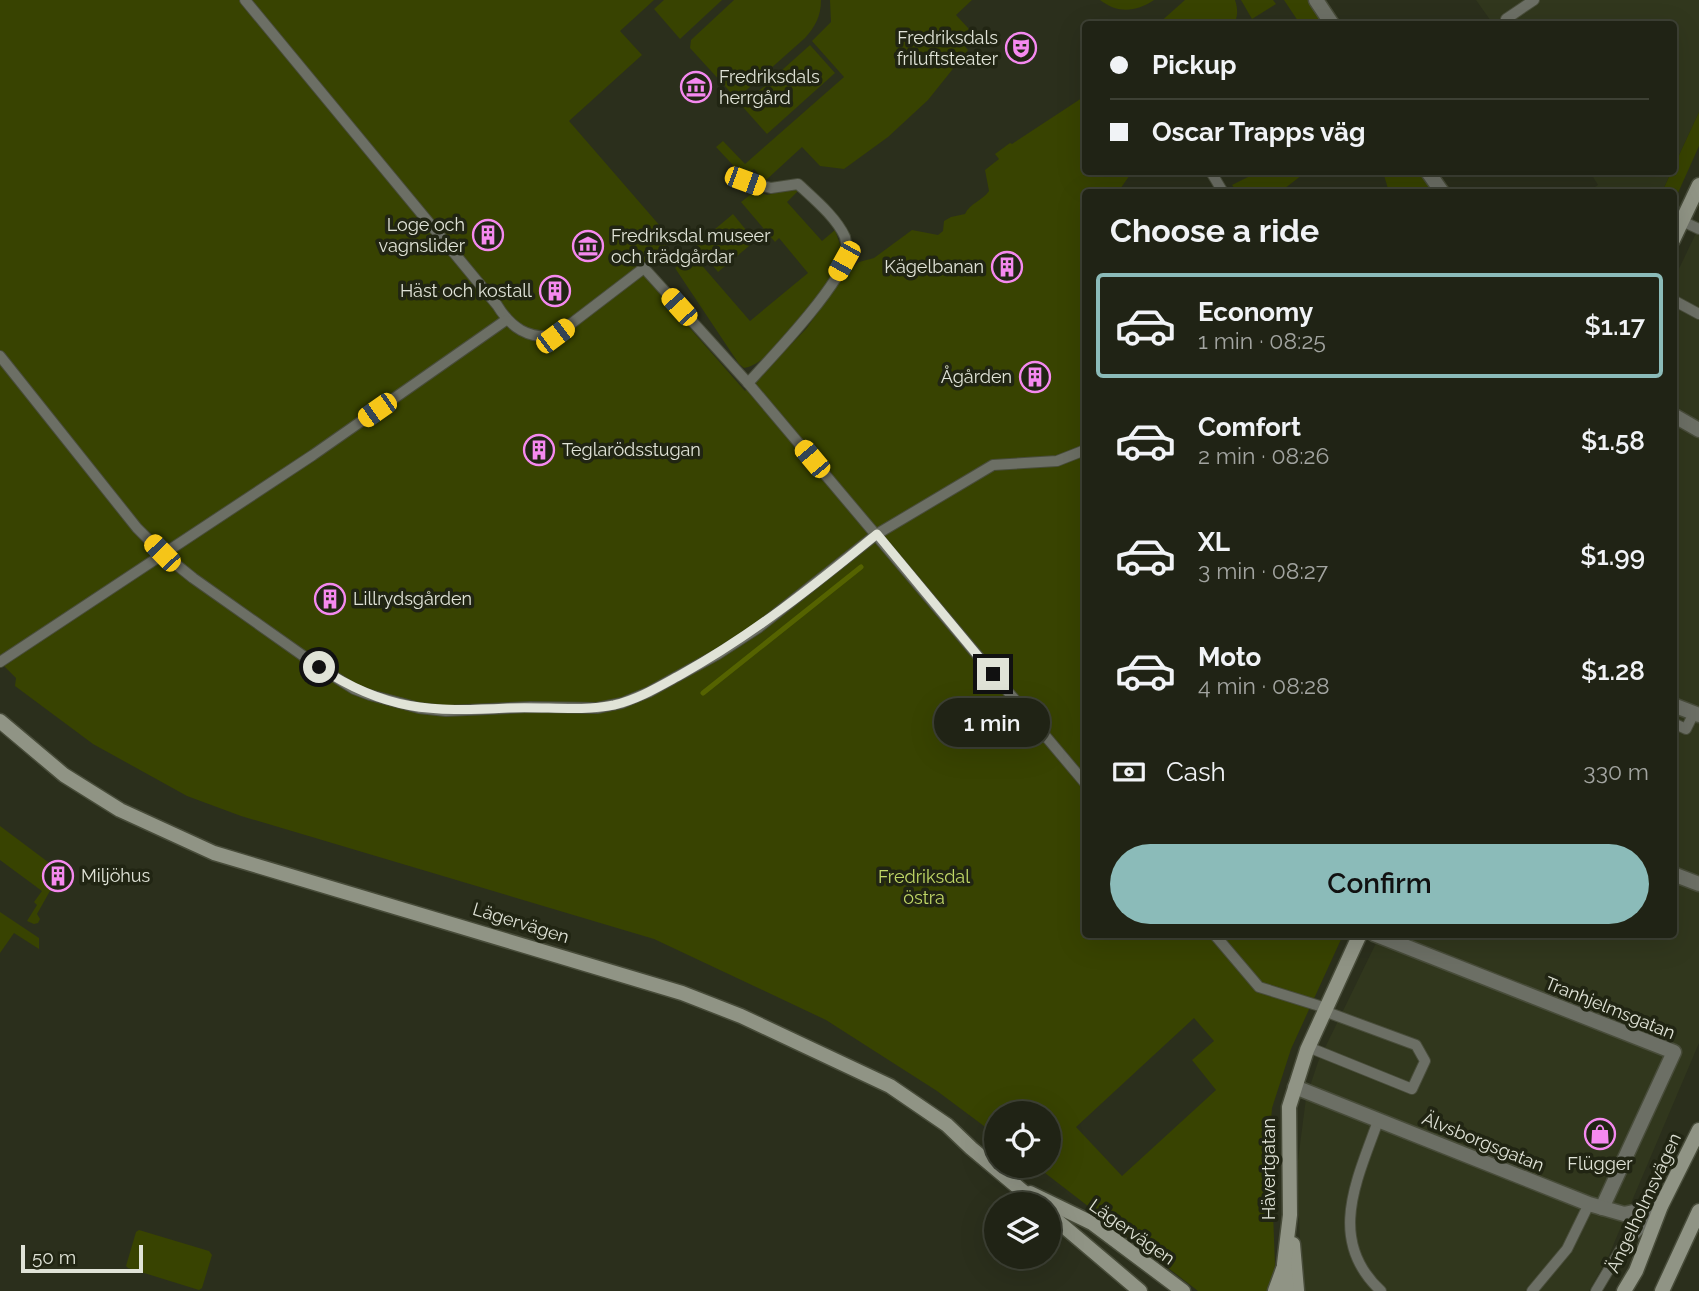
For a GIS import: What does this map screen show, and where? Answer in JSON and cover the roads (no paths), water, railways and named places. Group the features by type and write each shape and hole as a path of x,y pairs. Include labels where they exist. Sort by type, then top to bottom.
{"street":[{"path":"1316,0 1330,21"},
{"path":"1677,232 1699,185"},
{"path":"1677,417 1699,430"},
{"path":"1677,707 1696,714"},
{"name":"Lägervägen","path":"0,721 64,775 120,810 214,853 682,993 741,1016 890,1086 911,1099 947,1125 1024,1192"},
{"path":"1677,876 1699,884"},
{"name":"Hävertgatan","path":"1287,1291 1284,1264 1290,1215 1287,1127 1289,1107 1308,1047 1358,938"},
{"name":"Tranhjelmsgatan","path":"1384,938 1675,1052 1595,1206"},
{"name":"Älvsborgsgatan","path":"1295,1087 1595,1206 1624,1214 1661,1206"},
{"name":"Ängelholmsvägen","path":"1624,1291 1636,1271 1661,1206 1699,1130"},
{"name":"Lägervägen","path":"1020,1188 1092,1223 1183,1291"},
{"path":"1662,1291 1699,1211"},
{"path":"1290,1215 1297,1291"},
{"name":"Lägervägen","path":"1061,1224 1140,1291"},
{"path":"1275,1291 1284,1264"}],"lane":[{"path":"245,0 427,218 506,320 538,338 555,336 644,268 748,383 1082,779"},
{"path":"1506,19 1534,0"},
{"path":"745,181 771,188 798,184 837,225 845,239 847,253 833,280 798,328 748,383"},
{"path":"1682,221 1699,229"},
{"path":"1677,302 1699,314"},
{"path":"0,662 313,455 506,320"},
{"path":"0,356 137,528 193,578 354,689 405,705 446,711 530,707 587,708 634,699 718,654 758,628 877,534 993,465 1057,461 1082,451"},
{"path":"1677,725 1686,729 1696,714"},
{"path":"1217,938 1259,987 1325,1009 1416,1045 1425,1061 1412,1089 1308,1047"},
{"path":"1378,1121 1349,1215 1357,1261 1381,1291"},
{"path":"1532,1291 1567,1249 1595,1206"},
{"path":"1596,1291 1621,1249 1661,1206"}],"waterway":[{"path":"703,693 861,567"}],"place":[{"name":"Fredriksdals friluftsteater","path":"1021,48"},
{"name":"Fredriksdals herrgård","path":"696,87"},
{"name":"Loge och vagnslider","path":"488,235"},
{"name":"Fredriksdal museer och trädgårdar","path":"588,246"},
{"name":"Kägelbanan","path":"1007,267"},
{"name":"Häst och kostall","path":"555,291"},
{"name":"Ågården","path":"1035,377"},
{"name":"Teglarödsstugan","path":"539,450"},
{"name":"Lillrydsgården","path":"330,599"},
{"name":"Miljöhus","path":"58,876"},
{"name":"Flügger","path":"1600,1134"}],"park label":[{"name":"Fredriksdal östra","path":"924,887"}]}
